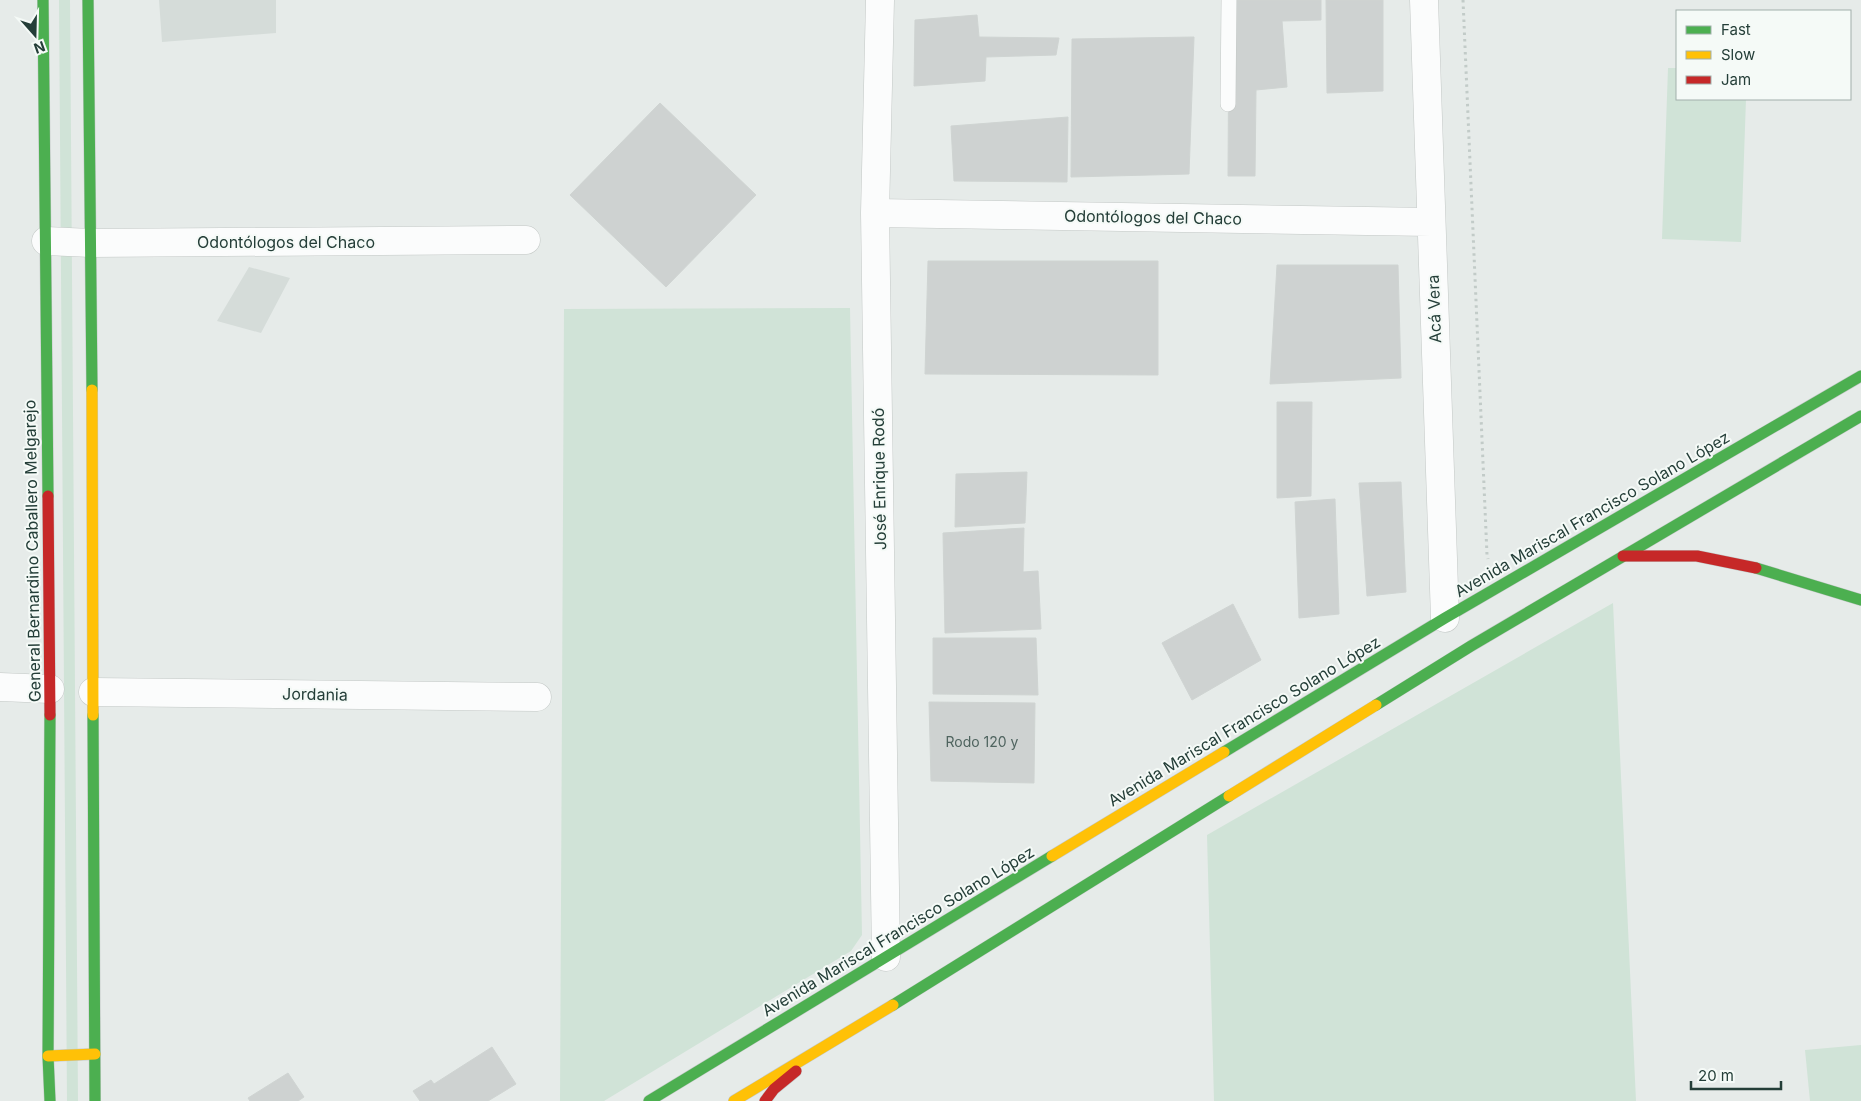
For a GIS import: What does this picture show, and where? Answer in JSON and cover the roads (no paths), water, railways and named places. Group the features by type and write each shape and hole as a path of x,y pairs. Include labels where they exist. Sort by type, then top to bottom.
{"main road":[{"name":"General Bernardino Caballero Melgarejo","path":"43,0 50,688 48,1056 50,1101"},
{"path":"88,0 95,1101"},
{"name":"Avenida Mariscal Francisco Solano López","path":"649,1101 1445,618 1861,376"},
{"path":"734,1101 1463,652 1861,416"},
{"path":"1623,556 1697,556 1763,569 1861,600"},
{"path":"765,1101 774,1089 829,1044"},
{"path":"48,1056 95,1054"}],"street":[{"name":"José Enrique Rodó","path":"880,0 875,213 886,957"},
{"name":"Acá Vera","path":"1424,0 1430,222 1445,618"},
{"name":"Odontólogos del Chaco","path":"875,213 1430,222"},
{"name":"Odontólogos del Chaco","path":"46,242 526,240"},
{"path":"0,687 50,688"},
{"name":"Jordania","path":"93,692 537,697"}],"lane":[{"path":"1228,104 1229,0"}]}
